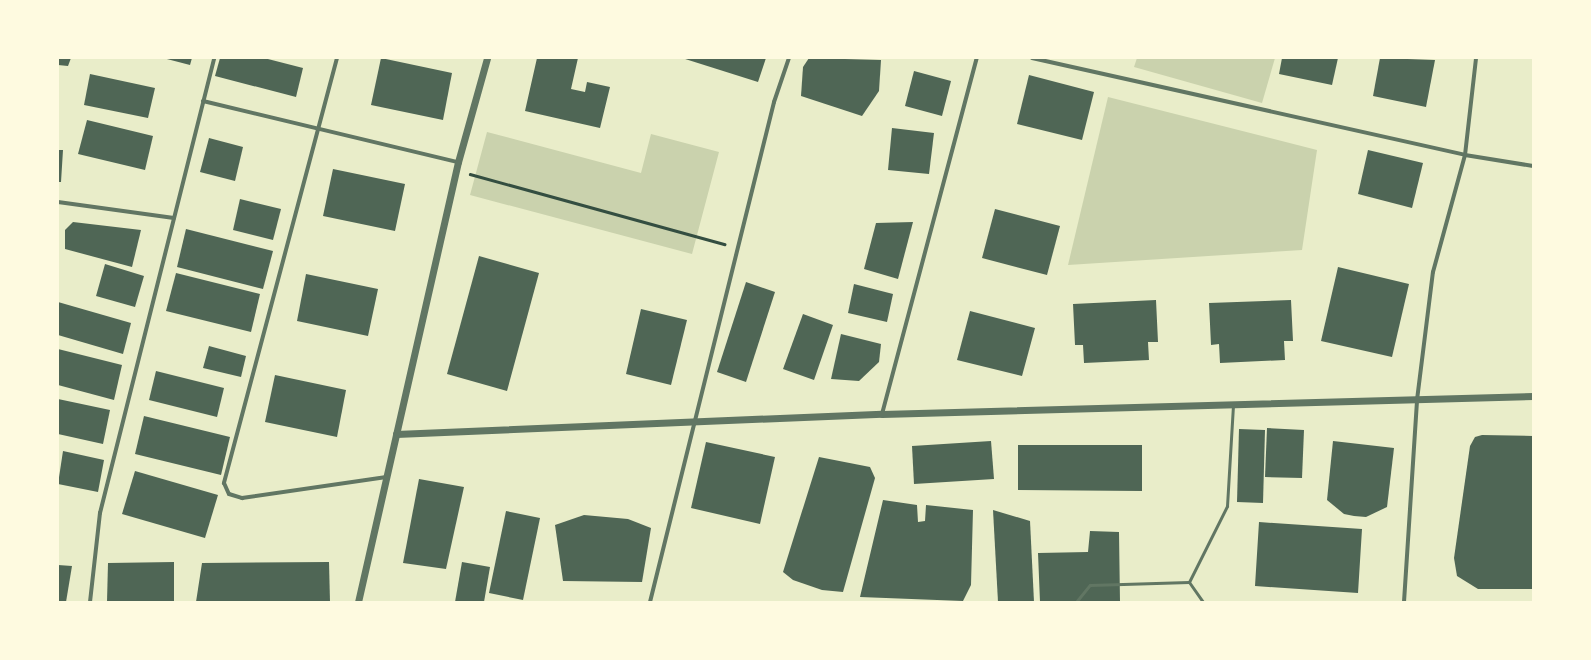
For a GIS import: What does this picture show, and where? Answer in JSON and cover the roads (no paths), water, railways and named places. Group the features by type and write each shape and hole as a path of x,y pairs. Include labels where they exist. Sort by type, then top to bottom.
{"street":[{"path":"90,602 100,513 214,58"},
{"path":"337,58 317,127 224,483 229,494 242,498 386,477"},
{"path":"358,602 458,162 487,58"},
{"path":"650,602 774,102 790,58"},
{"path":"882,414 977,58"},
{"path":"1032,58 1465,155 1533,166"},
{"path":"1404,602 1417,400 1433,272 1465,155 1476,58"},
{"path":"203,101 317,127 458,162"},
{"path":"58,202 174,218"},
{"path":"396,434 882,414 1533,396"}],"lane":[{"path":"1189,582 1227,506 1233,405"},
{"path":"1076,602 1090,585 1189,582"},
{"path":"1189,582 1203,602"}]}
